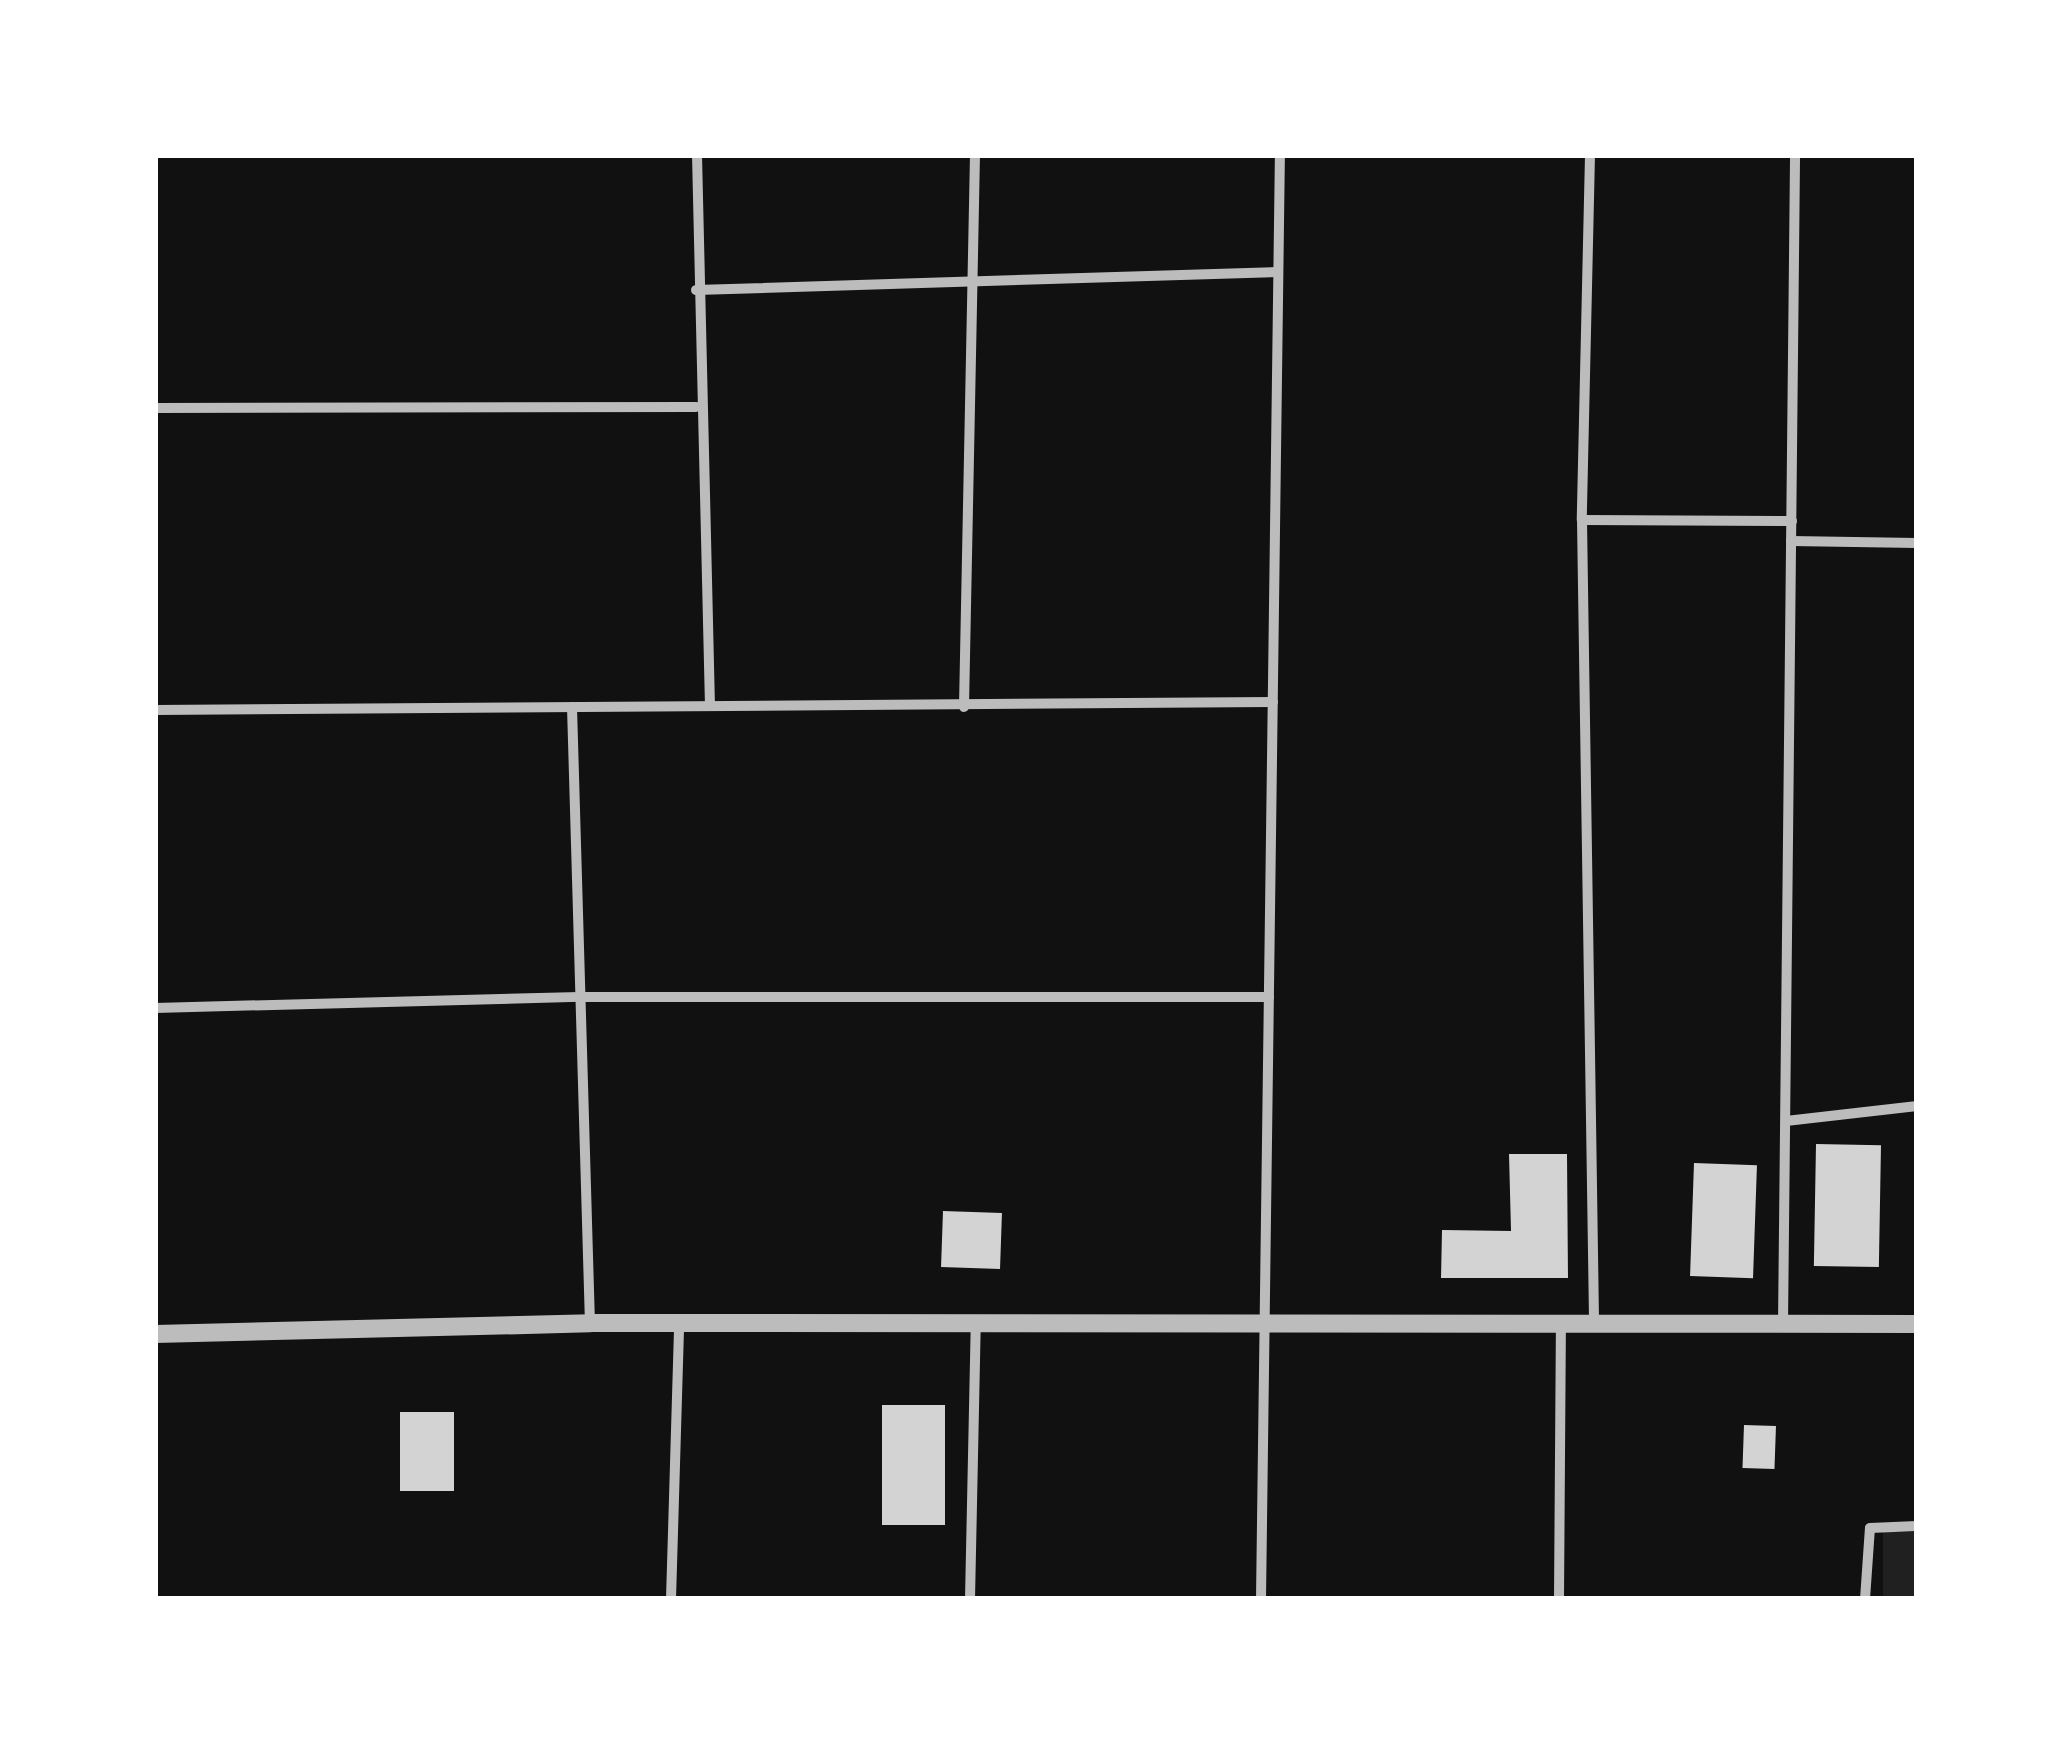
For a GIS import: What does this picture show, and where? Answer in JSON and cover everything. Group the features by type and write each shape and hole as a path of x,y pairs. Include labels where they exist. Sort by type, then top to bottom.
{"street":[{"path":"697,155 696,407 710,705"},
{"path":"964,707 975,155"},
{"path":"1261,1599 1280,155"},
{"path":"1590,155 1582,520 1594,1322"},
{"path":"1784,1325 1795,155"},
{"path":"696,290 1278,272"},
{"path":"155,408 696,407"},
{"path":"1582,520 1792,521"},
{"path":"1792,540 1917,543"},
{"path":"155,710 1273,702"},
{"path":"572,707 590,1324"},
{"path":"155,1008 580,996 1269,997"},
{"path":"1786,1121 1917,1106"},
{"path":"1559,1599 1561,1322"},
{"path":"970,1599 976,1323"},
{"path":"155,1334 590,1324 1917,1324"},
{"path":"672,1599 679,1324"},
{"path":"1865,1599 1870,1528 1917,1526"}],"shaded area":[{"path":"1883,1532 1917,1532 1917,1599 1883,1599"}],"building":[{"path":"1816,1144 1881,1145 1879,1267 1814,1266"},
{"path":"1509,1154 1567,1154 1568,1278 1441,1278 1442,1230 1511,1231"},
{"path":"1694,1163 1757,1165 1753,1278 1690,1276"},
{"path":"943,1211 1002,1213 1000,1269 941,1267"},
{"path":"882,1405 945,1405 945,1525 882,1525"},
{"path":"400,1412 454,1412 454,1491 400,1491"},
{"path":"1744,1425 1776,1426 1774,1469 1742,1468"}]}
